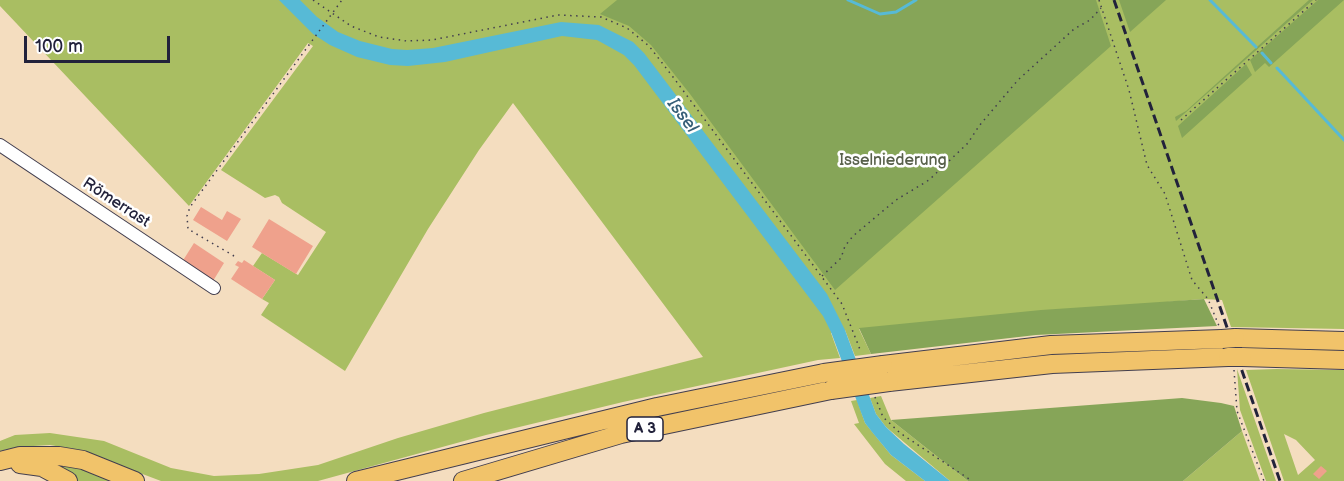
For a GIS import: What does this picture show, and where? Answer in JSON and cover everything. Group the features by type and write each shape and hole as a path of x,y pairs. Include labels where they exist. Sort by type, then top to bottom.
{"highway":[{"name":"A 3","path":"462,481 621,434 831,390 886,373 1051,345 1225,334 1344,341"},
{"name":"A 3","path":"395,481 472,452 657,407 824,373 886,373 1052,364 1344,360"},
{"path":"356,481 472,452"},
{"path":"0,461 21,456 59,456 83,460 135,481"},
{"path":"0,466 23,464 42,467 68,481"}],"street":[{"name":"Römerrast","path":"0,146 214,288"}],"path":[{"path":"313,0 331,15 351,26 379,37 407,41 432,40 558,15 601,17 627,28 649,46 822,276 842,304 861,352"},
{"path":"234,256 188,229 187,216 190,207 342,0"},
{"path":"1099,0 1129,90 1147,165 1165,194 1192,280 1208,298 1225,334"},
{"path":"1181,120 1316,0"},
{"path":"822,276 841,258 845,246 853,236 896,200 928,180 945,165 968,143 979,126 1018,80 1074,29 1090,20 1102,8"},
{"path":"1235,362 1237,411 1264,481"},
{"path":"873,391 883,417 900,432 972,481"}],"green space":[{"name":"Isselniederung","path":"0,0 1344,0 1344,329 1231,327 1222,300 1202,299 859,329 871,354 855,356 845,330 831,333 840,358 818,360 623,402 486,435 318,481 161,481 79,450 50,445 17,447 0,451 0,441 15,435 50,433 104,441 171,468 214,476 259,474 318,465 398,438 484,413 703,357 513,103 479,150 428,229 345,371 261,315 269,303 262,299 275,280 253,266 262,253 298,275 326,232 282,203 279,197 275,195 265,198 221,170 313,46 308,43 189,206 0,6"},
{"path":"617,0 1096,0 1111,46 835,290 651,45 629,26 600,14"},
{"path":"1119,0 1166,0 1130,32"},
{"path":"1309,0 1313,0 1176,121 1175,117 1186,111"},
{"path":"1318,0 1344,0 1269,67 1265,63 1255,72 1250,60"},
{"path":"1246,64 1252,75 1182,138 1178,126"},
{"path":"1204,299 1217,326 1036,335 871,354 859,328 1041,310"},
{"path":"1237,369 1276,481 1266,481 1240,410"},
{"path":"1246,370 1344,370 1344,481 1284,481","holes":["1284,434 1296,440 1315,460 1298,475"]},
{"path":"881,396 891,420 968,481 950,481 886,427 876,414 870,398"},
{"path":"1182,398 1234,406 1242,431 1183,481 968,481 891,420"},
{"path":"857,400 865,423 891,455 925,481 906,481 885,464 854,424 859,423 851,401"},
{"path":"1242,431 1260,481 1183,481"},
{"path":"40,458 63,460 122,481 73,481"}],"water":[{"name":"Issel","path":"279,0 300,0 317,17 338,32 360,41 392,49 433,48 561,22 599,25 633,42 644,53 827,294 845,330 876,414 904,444 950,481 925,481 891,455 865,423 823,316 634,65 624,55 597,40 562,36 445,62 408,66 390,65 357,57 330,45 313,34"}],"building":[{"path":"201,207 222,220 227,211 241,219 227,241 193,220"},
{"path":"269,219 313,246 296,274 252,247"},
{"path":"194,243 224,263 213,281 182,262"},
{"path":"244,260 275,280 262,299 231,279 239,267 235,265 238,261 242,263"},
{"path":"1321,466 1327,471 1319,479 1313,474"}],"waterway":[{"path":"848,0 880,14 896,12 916,0"},
{"path":"1210,0 1256,47"},
{"path":"1262,53 1271,63"},
{"path":"1277,68 1344,140"}],"railway":[{"path":"1114,0 1280,481"}]}
